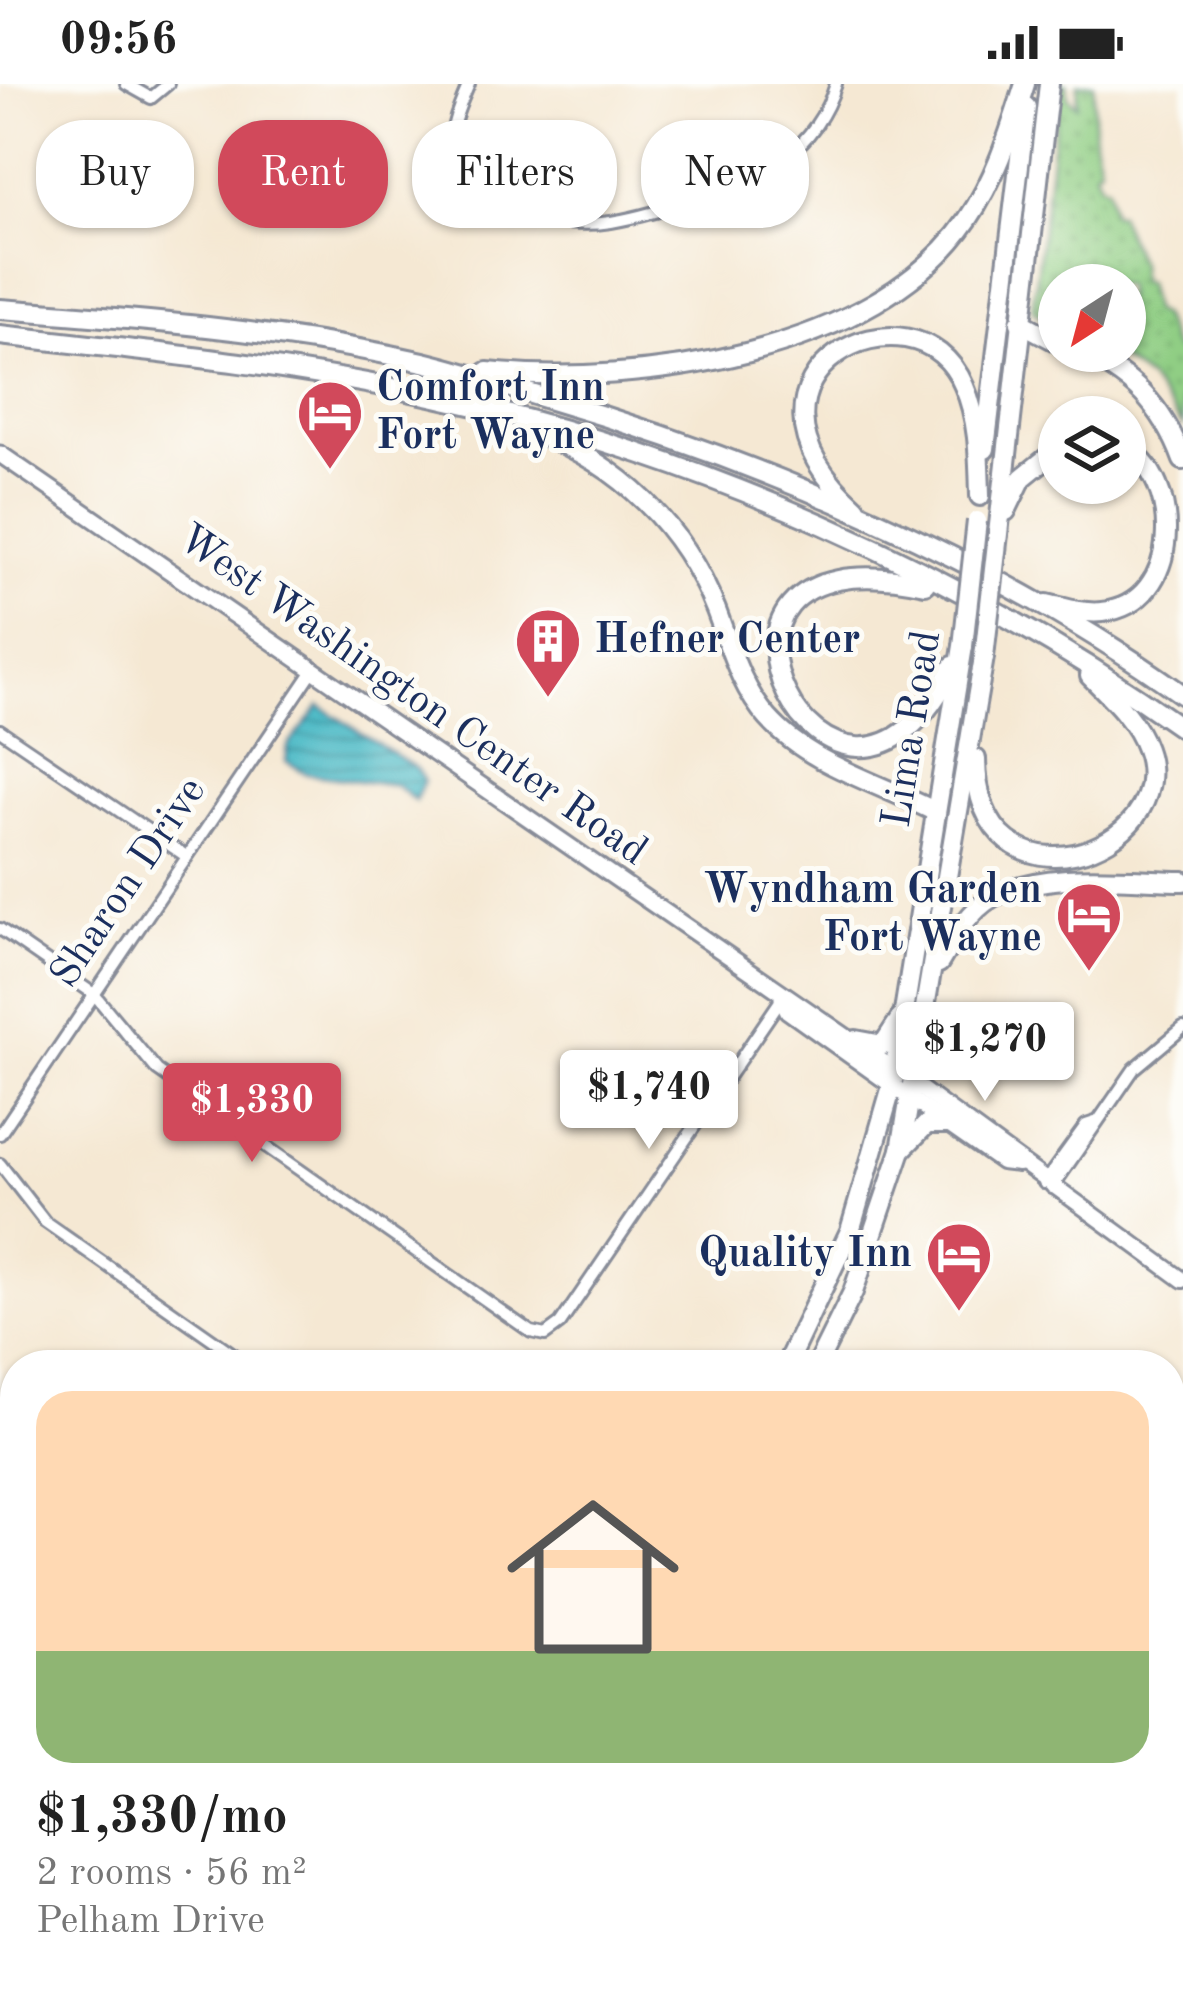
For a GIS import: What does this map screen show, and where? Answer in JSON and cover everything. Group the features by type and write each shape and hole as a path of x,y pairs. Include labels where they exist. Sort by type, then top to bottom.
{"highway":[{"path":"0,309 210,324 442,368 564,379 720,355 839,322 914,278 967,220 1003,152 1027,84"},
{"name":"Lima Road","path":"793,1350 850,1231 894,1078 963,649 1027,84"},
{"name":"Lima Road","path":"824,1350 853,1292 901,1150 933,973 984,657 1049,84"},
{"path":"1020,322 1038,332"},
{"path":"0,334 237,361 430,396 577,435 774,506 951,590 1070,656 1183,729"},
{"path":"884,528 831,485 805,446 802,424 809,388 823,366 852,344 888,336 908,339 943,356 956,372 973,418 980,496"},
{"path":"442,368 642,427 783,479 1023,598 1183,695"},
{"path":"1118,372 1143,391 1166,422 1183,460"},
{"path":"430,396 563,444 641,496 697,568 742,678 766,716 806,750 936,812"},
{"path":"1023,598 1105,612 1140,598 1166,573 1175,551 1177,510 1160,473 1146,463"},
{"path":"999,530 1022,478 1038,465"},
{"path":"951,590 902,579 826,578 802,593 784,618 777,679 788,706 811,730 840,744 883,742 930,710 963,649"},
{"path":"976,712 976,785 1006,840 1035,854 1066,860 1102,846 1137,810 1149,782 1148,753 1134,724 1070,656"},
{"path":"933,973 960,928 991,897 1034,884 1183,881"},
{"path":"856,1040 883,1045 907,1004"},
{"path":"901,1150 927,1124 947,1124"}],"main road":[{"name":"West Washington Center Road","path":"0,454 782,998 788,1011 1009,1152 1018,1164 1183,1280"},
{"name":"West Washington Center Road","path":"782,998 797,999 856,1040 894,1078"},
{"name":"West Washington Center Road","path":"912,1091 947,1124 1001,1162 1018,1164"}],"street":[{"path":"126,84 152,98 168,84"},
{"path":"469,84 454,122 452,153 464,179 495,202 576,224 611,222 664,207 784,158 816,128 836,84"},
{"name":"Sharon Drive","path":"0,1134 314,669"},
{"path":"0,730 186,856"},
{"path":"0,928 94,994 158,1070 531,1332 544,1335 560,1324 782,998"},
{"path":"1048,1185 1146,1054 1183,1028"},
{"path":"0,1164 45,1222 228,1350"}],"green space":[{"path":"1060,84 1067,84 1068,97 1077,105 1078,84 1094,84 1094,139 1100,166 1095,171 1100,184 1107,186 1112,214 1118,214 1139,264 1038,264 1038,313 1032,309"},
{"path":"1146,282 1152,310 1161,316 1174,349 1183,350 1183,426 1138,372 1146,372"}],"water":[{"path":"320,706 417,769 424,781 415,801 397,786 307,774 286,761 288,746"}],"place":[{"name":"Comfort Inn Fort Wayne","path":"330,472"},
{"name":"Hefner Center","path":"548,700"},
{"name":"Wyndham Garden Fort Wayne","path":"1089,974"},
{"name":"Quality Inn","path":"959,1314"}]}
